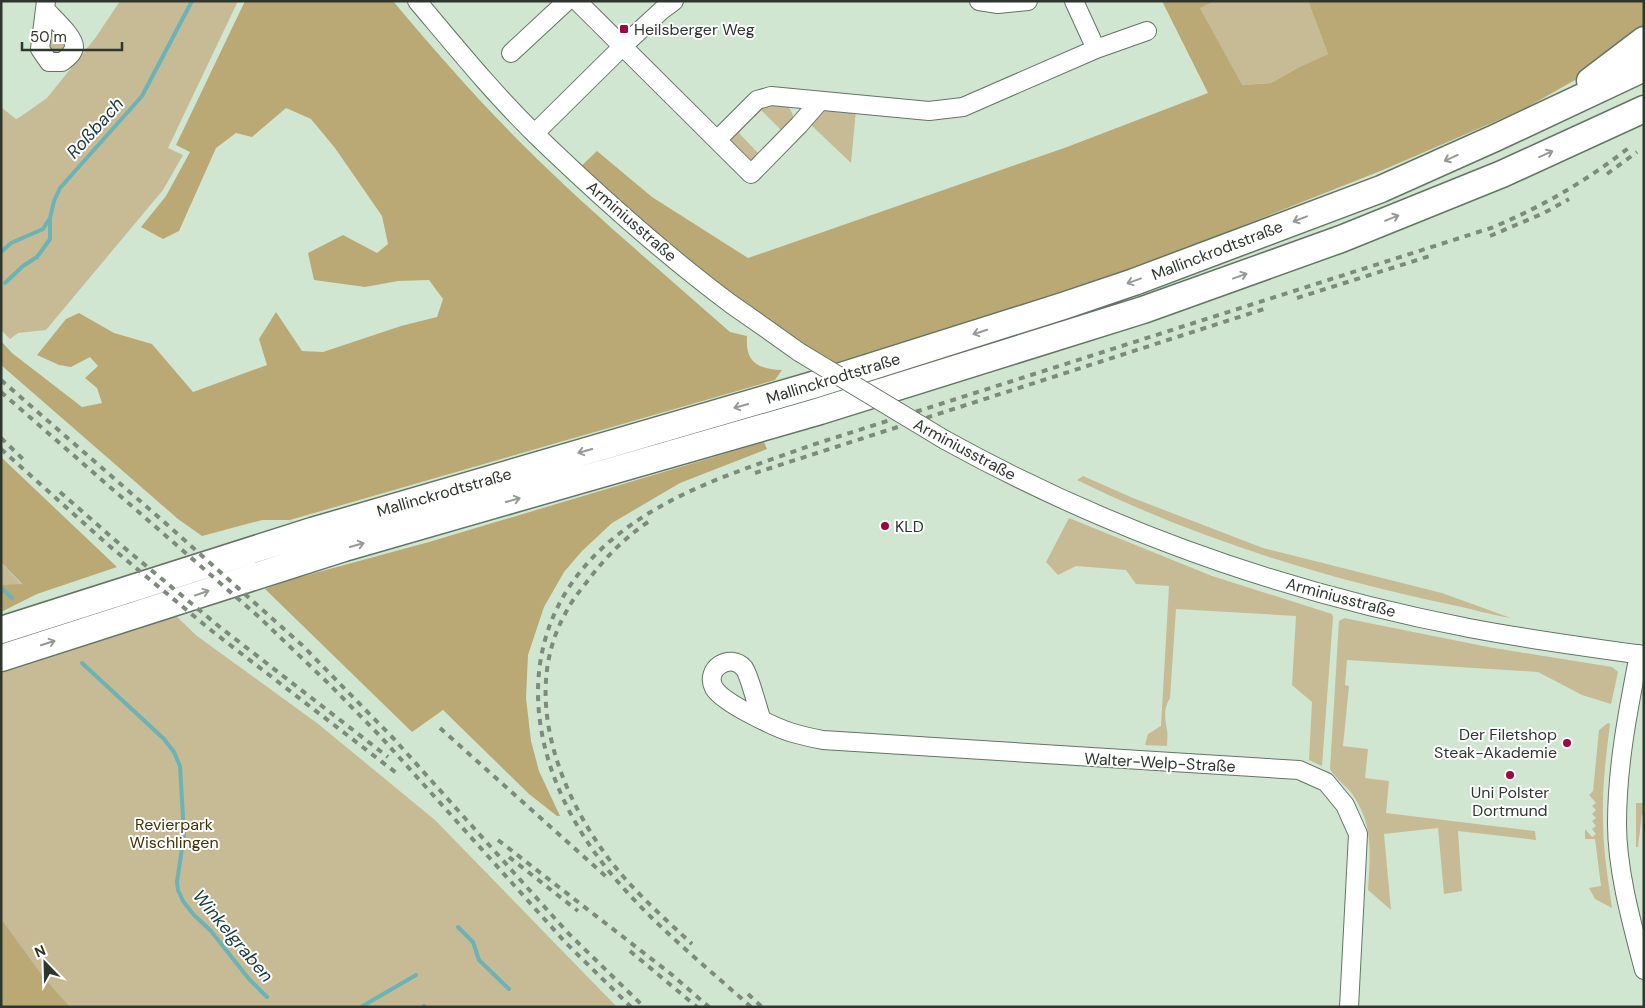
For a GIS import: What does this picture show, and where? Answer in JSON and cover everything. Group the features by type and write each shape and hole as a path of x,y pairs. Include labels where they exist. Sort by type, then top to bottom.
{"highway":[{"path":"1572,103 1590,81 1644,40"},
{"name":"Mallinckrodtstraße","path":"1,630 312,531 813,385 1134,282 1381,189 1572,103 1644,68"},
{"name":"Mallinckrodtstraße","path":"1,658 344,548 829,408 1143,310 1341,239 1502,174 1644,109"},
{"path":"1614,124 1644,128"}],"street":[{"name":"Arminiusstraße","path":"417,1 481,76 535,134 575,172 672,257 731,304 799,352 945,440 1070,502 1129,527 1235,567 1336,597 1412,616 1469,628 1641,655"},
{"path":"511,53 567,1"},
{"path":"577,1 752,174 820,101"},
{"path":"535,134 623,46 674,1"},
{"path":"978,1 998,4 1028,1"},
{"path":"1074,1 1096,49"},
{"path":"718,139 758,100 771,96 929,111 963,107 1096,49 1147,30"},
{"path":"1641,655 1628,707 1622,746 1617,826 1627,901 1644,970"},
{"name":"Walter-Welp-Straße","path":"761,718 791,733 823,740 1299,770 1326,782 1345,805 1358,834 1349,1007"}],"green space":[{"path":"120,1 238,1 168,148 183,155 163,190 46,330 18,333 10,339 1,330 1,107 16,119 47,98 96,37"},
{"path":"1215,1 1308,1 1328,54 1299,67 1271,83 1241,85 1200,8"},
{"path":"52,33 56,33 67,44 65,53 55,55 48,48 49,36"},
{"path":"784,104 791,110 794,119 782,131 761,110 755,117 752,114 761,105"},
{"path":"830,106 856,110 851,163 810,124"},
{"path":"743,123 746,125 739,133 759,154 754,161 748,161 731,144 732,138"},
{"path":"1083,476 1133,498 1263,548 1442,593 1511,618 1356,582 1260,554 1167,520 1077,480"},
{"path":"1069,518 1212,576 1332,614 1322,766 1309,760 1312,702 1292,685 1296,616 1176,609 1170,698 1165,714 1167,746 1145,745 1148,734 1161,726 1169,586 1136,584 1126,570 1076,566 1058,575 1046,562"},
{"path":"1,562 22,585 1,585"},
{"name":"Revierpark Wischlingen","path":"175,615 197,636 317,723 435,820 617,1007 1,1007 1,672"},
{"path":"1344,618 1488,647 1612,667 1618,672 1611,704 1582,695 1538,672 1347,660 1345,685 1349,686 1343,746 1368,749 1365,778 1389,781 1386,813 1535,831 1536,840 1458,831 1462,891 1444,894 1438,828 1384,834 1391,910 1368,890 1370,853 1368,829 1360,807 1353,795 1330,769 1339,621"},
{"path":"1608,723 1610,724 1604,784 1603,831 1612,908 1595,899 1589,888 1601,886 1595,839 1585,839 1585,829 1592,837 1596,834 1592,829 1596,826 1592,821 1596,818 1592,814 1596,810 1592,806 1596,803 1589,795 1593,791 1599,730"},
{"path":"1636,803 1644,803 1638,847 1636,847"}],"shaded area":[{"path":"245,1 393,1 472,92 572,192 730,332 747,336 748,352 754,362 766,368 782,370 775,380 290,520 262,520 202,536 178,519 1,365 1,341 12,353 82,407 102,403 97,388 85,378 98,366 90,357 71,367 59,365 37,355 66,319 79,313 114,333 152,344 193,392 267,365 259,339 276,312 302,351 323,352 401,326 437,317 443,299 429,280 398,281 365,287 314,280 308,253 343,235 377,253 388,244 382,216 335,148 311,119 286,108 252,137 236,133 216,148 179,231 163,239 141,227 166,196 190,152 176,145"},
{"path":"1162,1 1215,1 1200,8 1242,85 1271,83 1299,67 1328,54 1308,1 1644,1 1644,30 1582,76 1524,109 1383,170 1136,268 835,373 799,352 575,172 597,151 652,197 748,258 1067,147 1208,93"},
{"path":"764,442 767,449 680,483 612,523 582,551 564,572 544,607 528,655 526,698 531,741 539,771 560,816 557,816 529,794 443,710 412,732 265,589 289,580 429,542"},
{"path":"1,457 117,567 37,594 1,612 1,585 22,584 1,562"},
{"path":"1,919 44,978 70,1007 1,1007"}],"waterway":[{"name":"Roßbach","path":"1,252 11,243 43,229 50,218 54,201 60,188 142,96 192,1"},
{"path":"5,283 23,266 37,257 43,249 50,239 50,219"},
{"name":"Winkelgraben","path":"1,588 12,598"},
{"name":"Winkelgraben","path":"82,663 164,739 174,752 180,766 184,835 177,882 178,890 183,901 194,915 211,931 249,979 267,997"},
{"path":"458,927 473,942 479,960 509,989"},
{"name":"Winkelgraben","path":"361,1007 416,975"}],"railway":[{"path":"751,1007 676,941 624,889 608,870 579,828 557,784 543,739 538,693 543,649 558,606 585,566 624,530 646,515 668,502 715,480 812,445 1491,228 1564,192 1631,146"},
{"path":"1607,174 1637,152"},
{"path":"1490,236 1544,213 1569,199"},
{"path":"1297,298 1433,255"},
{"path":"755,473 1264,309"},
{"path":"1,380 302,645 394,739 568,933 644,1007"},
{"path":"1,392 259,617 329,684 381,737 565,942 631,1007"},
{"path":"1,438 25,461"},
{"path":"1,449 107,544 212,631 399,775"},
{"path":"60,492 221,628 388,757"},
{"path":"648,522 622,542 607,558 580,590 567,610 553,643 547,672 546,703 550,733 558,763 569,792 583,819 599,845 620,872 643,898 692,944"},
{"path":"440,728 610,880"},
{"path":"498,840 671,974 709,1007"},
{"path":"509,857 578,911"},
{"path":"630,951 697,1007"},
{"path":"748,994 762,1007"}],"place":[{"name":"Heilsberger Weg","path":"624,29"},
{"name":"KLD","path":"885,526"},
{"name":"Der Filetshop Steak-Akademie","path":"1567,743"},
{"name":"Uni Polster Dortmund","path":"1510,775"}]}
